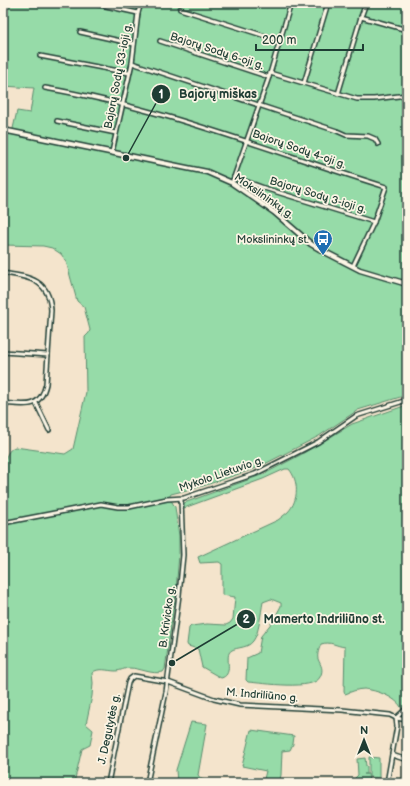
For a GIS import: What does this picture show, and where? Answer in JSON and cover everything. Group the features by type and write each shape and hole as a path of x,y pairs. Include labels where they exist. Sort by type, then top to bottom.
{"street":[{"path":"92,3 138,13"},
{"name":"Bajorų Sodų 33-ioji g.","path":"112,152 132,63 138,13 141,3"},
{"path":"232,183 280,42 290,4 282,3"},
{"path":"304,83 328,3"},
{"path":"338,94 366,3"},
{"path":"180,9 280,42"},
{"path":"361,17 407,30"},
{"path":"80,32 134,44"},
{"name":"Bajorų Sodų 6-oji g.","path":"160,41 269,77"},
{"path":"40,56 129,73"},
{"path":"132,63 346,135 368,136 375,139 378,144"},
{"name":"Bajorų Sodų 6-oji g.","path":"270,73 357,99 374,99 407,95"},
{"name":"Bajorų Sodų 4-oji g.","path":"45,88 82,94 204,126 386,187 374,222 353,266"},
{"path":"57,121 116,133"},
{"name":"Mokslininkų g.","path":"3,130 207,172 232,183 274,212 317,248 353,266 379,276 407,284"},
{"name":"Bajorų Sodų 3-ioji g.","path":"234,178 374,222"},
{"path":"3,273 30,278 38,282 46,290 50,298 51,310 45,390 41,398 36,403 24,405 3,403"},
{"path":"3,352 48,355"},
{"name":"Mykolo Lietuvio g.","path":"3,523 101,504 129,507 167,499 181,499 255,474 318,442 356,416 407,400"},
{"path":"36,403 49,430"},
{"name":"B. Krivicko g.","path":"147,783 168,682 182,563 183,546 181,499"},
{"name":"M. Indriliūno g.","path":"130,679 137,676 168,682 214,699 240,704 342,710 390,715 407,720"},
{"name":"J. Degutytės g.","path":"108,783 130,679"},
{"path":"387,783 397,726 396,718 407,708"},
{"path":"392,755 407,760"}],"green space":[{"path":"3,3 407,3 407,395 358,410 319,436 257,468 203,486 171,494 169,497 175,507 179,536 179,554 176,591 165,669 163,672 159,673 129,668 116,671 97,670 92,673 92,696 86,724 93,730 90,745 82,749 74,783 3,783 3,463 12,448 15,447 65,454 73,449 86,392 85,337 90,330 84,307 77,301 66,261 61,254 52,248 43,246 3,245 3,131 12,133 17,111 30,113 34,88 3,86"},
{"path":"407,405 407,705 402,709 396,701 386,695 364,689 345,694 345,647 331,643 321,644 320,646 318,659 322,672 316,681 298,685 275,685 248,682 246,680 247,658 258,653 261,636 273,621 281,606 281,603 271,599 263,602 258,628 253,641 247,646 233,649 229,653 228,671 225,676 221,678 202,667 198,649 188,646 187,644 189,628 191,626 207,624 226,625 230,623 233,619 235,597 222,595 222,564 219,562 200,563 198,557 278,520 288,512 292,507 296,496 295,479 289,469 285,469 263,479 184,508 184,503 264,474 302,454 352,424"},
{"path":"191,722 207,724 198,775 201,779 209,783 177,783 176,770"},
{"path":"251,730 294,736 293,744 290,750 282,751 281,775 279,783 263,783 266,771 242,766"},
{"path":"369,757 379,758 379,778 369,777"},
{"path":"365,758 369,783 355,783 355,778 358,775 357,759"}],"place":[{"name":"Bajorų miškas","path":"126,158"},
{"name":"Mokslininkų st.","path":"323,256"},
{"name":"Mamerto Indriliūno st.","path":"172,663"}]}
